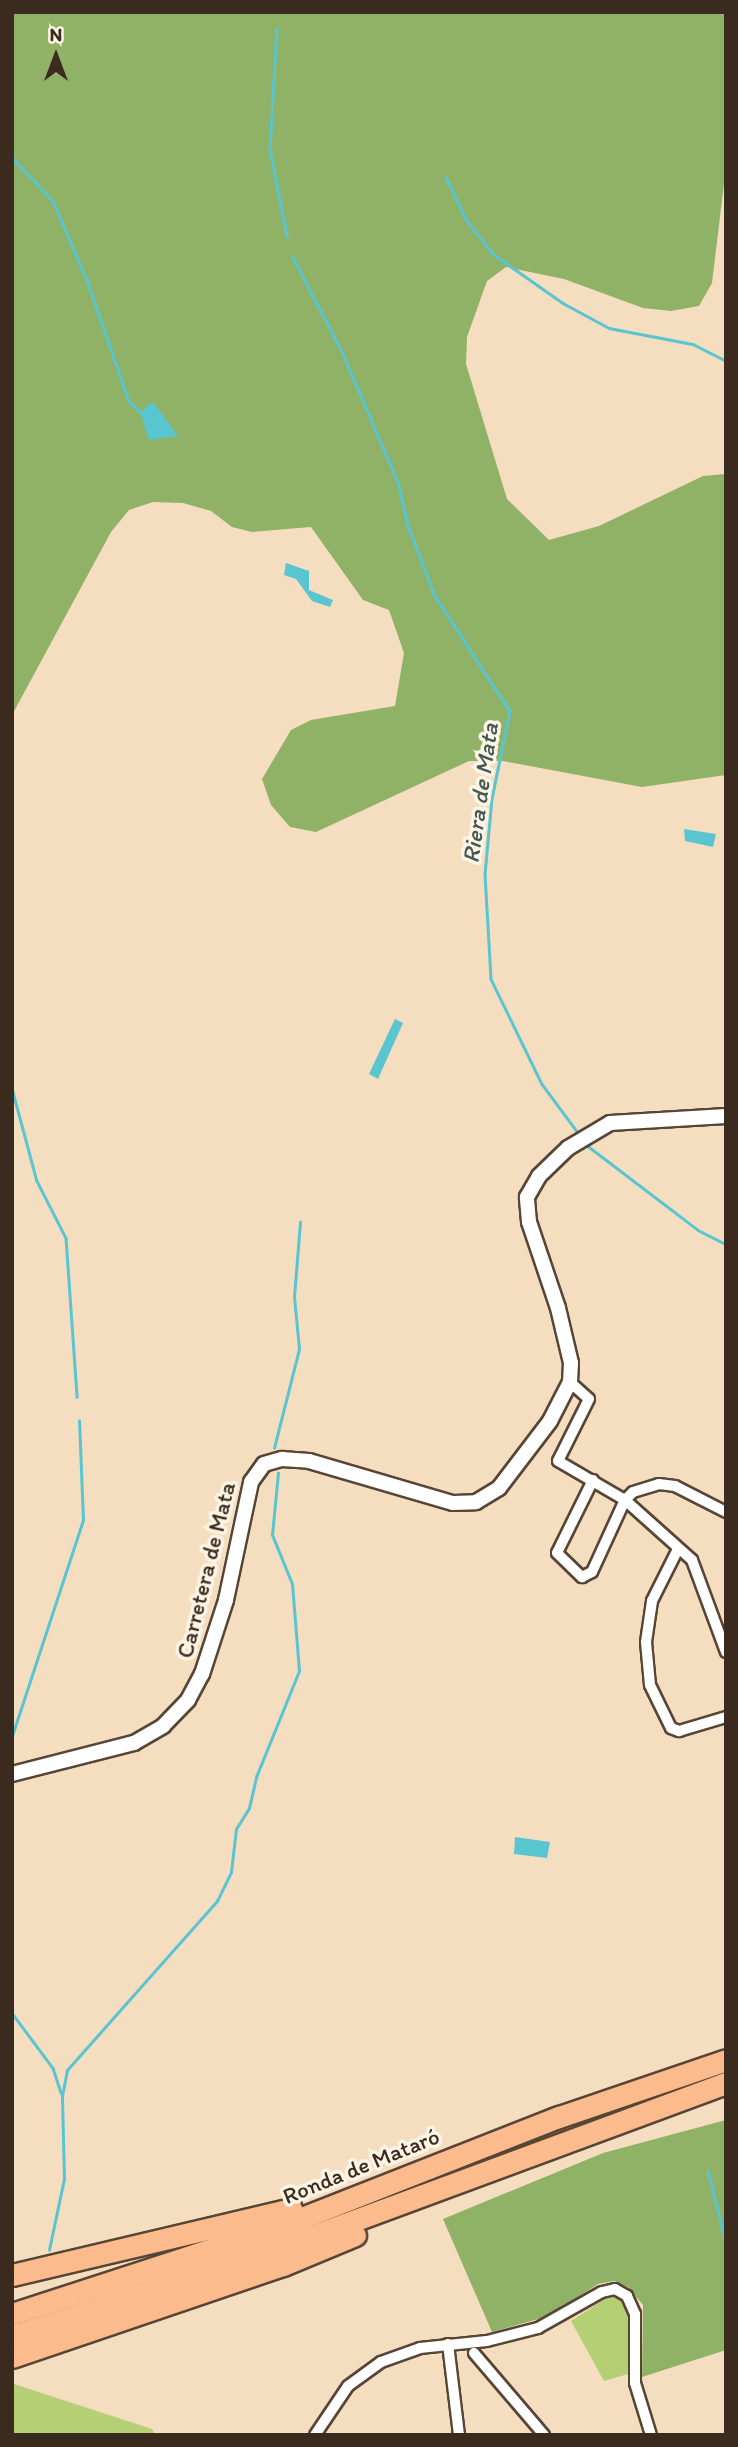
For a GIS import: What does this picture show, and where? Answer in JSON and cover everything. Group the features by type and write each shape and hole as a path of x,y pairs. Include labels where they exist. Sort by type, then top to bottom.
{"highway":[{"name":"Ronda de Mataró","path":"12,2314 274,2229 364,2192 726,2060"},
{"name":"Ronda de Mataró","path":"12,2336 280,2248 563,2140 726,2083"},
{"path":"12,2357 283,2265 493,2177 563,2140"},
{"path":"12,2274 364,2192"}],"street":[{"path":"726,1116 623,1120 593,1130 568,1148 539,1176 527,1197 529,1222 571,1363 570,1382 589,1399 557,1455 558,1461 625,1500 699,1570 726,1652"},
{"name":"Carretera de Mata","path":"12,1774 134,1744 163,1726 188,1700 202,1674 226,1600 250,1482 264,1464 298,1459 439,1500 476,1502 491,1495 511,1475 550,1421 570,1382"},
{"path":"593,1480 557,1553 582,1577 592,1572 625,1500 659,1484 690,1491 726,1511"},
{"path":"678,1549 652,1601 646,1642 650,1685 671,1728 680,1731 726,1717"},
{"path":"452,2361 464,2352 552,2323 602,2292 622,2292 635,2314 635,2382 651,2435"},
{"path":"448,2344 459,2435"},
{"path":"315,2435 328,2409 362,2373 398,2354 448,2344 476,2348 544,2435"}],"green space":[{"path":"12,12 726,12 726,167 712,283 699,306 671,311 643,308 564,279 506,267 487,281 467,337 466,364 507,499 549,540 599,526 703,476 726,474 726,775 642,787 503,761 469,761 316,832 290,827 271,805 262,779 291,730 311,720 395,706 404,653 389,610 363,600 311,527 252,532 232,527 211,511 183,503 153,502 129,510 111,532 12,715"},
{"path":"726,2120 726,2350 642,2377 643,2305 628,2287 614,2281 598,2284 549,2316 492,2332 443,2219 603,2153"},
{"path":"613,2294 628,2308 628,2374 604,2381 571,2321"},
{"path":"14,2384 152,2429 155,2435 12,2435"}],"water":[{"path":"153,402 178,436 149,440 140,412"},
{"path":"286,563 309,571 309,590 333,600 330,607 312,601 296,579 284,575"},
{"path":"684,829 716,834 713,847 685,841"},
{"path":"395,1019 403,1023 378,1079 369,1074"},
{"path":"515,1837 550,1842 547,1858 514,1854"}],"waterway":[{"name":"Riera de Mata","path":"277,29 270,149 287,236"},
{"path":"12,157 53,201 87,280 129,401 140,412"},
{"path":"446,177 466,219 493,254 563,303 609,328 693,344 726,361"},
{"name":"Riera de Mata","path":"293,257 344,356 398,482 408,525 435,596 510,711 492,799 485,874 491,979 542,1084 579,1134"},
{"path":"12,1088 37,1181 66,1238 77,1397"},
{"name":"Riera de Mata","path":"584,1143 698,1230 726,1244"},
{"path":"274,1448 299,1349 294,1297 300,1222"},
{"path":"12,1736 83,1520 79,1421"},
{"path":"49,2250 64,2179 62,2096 67,2070 217,1901 231,1872 236,1829 249,1808 256,1777 299,1671 292,1584 272,1535 278,1473"},
{"path":"12,2013 53,2068 61,2093"},
{"path":"708,2171 726,2242"}]}
